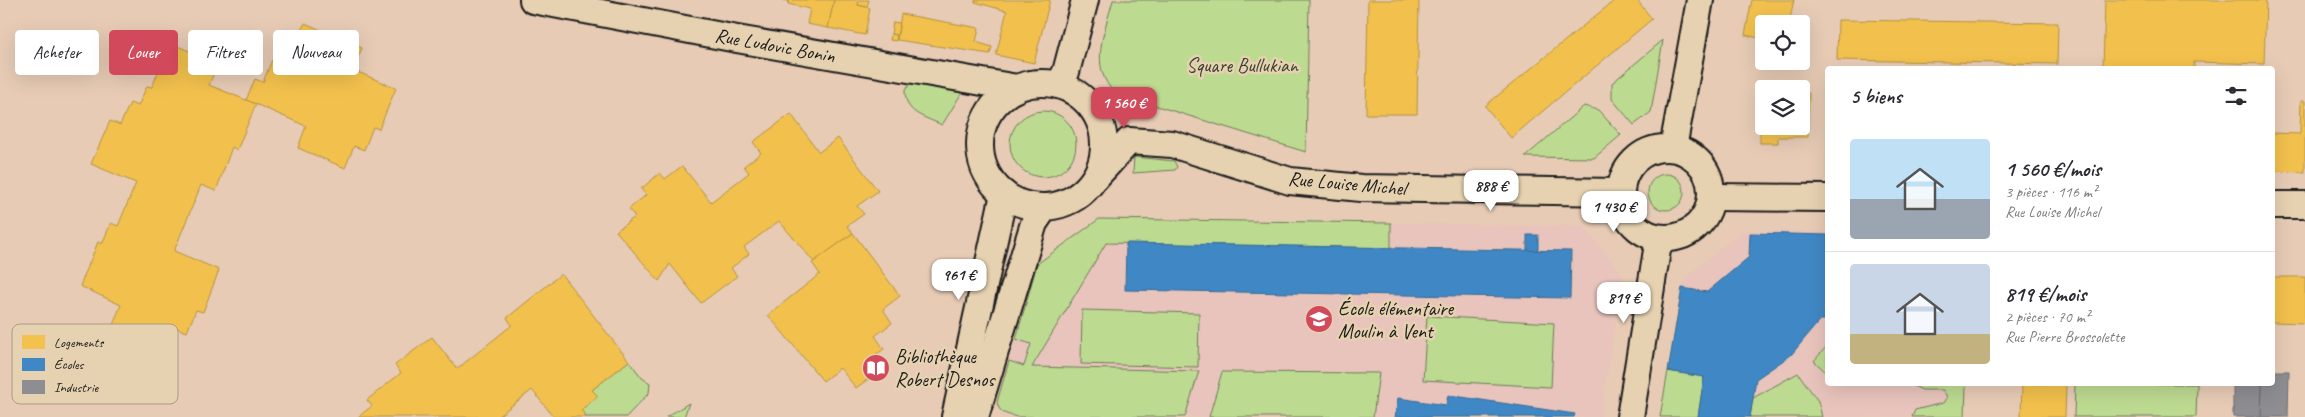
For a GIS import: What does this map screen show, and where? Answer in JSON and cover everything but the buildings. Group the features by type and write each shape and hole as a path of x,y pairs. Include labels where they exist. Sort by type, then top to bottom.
{"street":[{"name":"Rue Ludovic Bonin","path":"533,0 737,39 1017,88"},
{"path":"1059,85 1066,72 1085,0"},
{"path":"1673,148 1700,0"},
{"path":"1038,83 1059,85 1074,92 1087,102 1097,115 1103,130 1104,147 1102,163 1095,178 1082,193 1064,203 1044,207 1023,203 1004,194 989,177 981,157 981,136 991,110 1000,100 1017,88 1038,83"},
{"name":"Rue Louise Michel","path":"1095,178 1129,141 1172,144 1223,162 1290,181 1360,188 1620,192"},
{"path":"1658,148 1673,148 1689,153 1702,165 1710,180 1712,197 1703,220 1694,229 1684,235 1660,238 1644,233 1632,223 1623,209 1620,192 1623,177 1637,158 1658,148"},
{"path":"955,417 1004,194"},
{"path":"1712,197 1825,198"},
{"path":"2275,205 2305,205"},
{"path":"975,417 1034,223 1044,207"},
{"path":"1630,417 1660,238"}],"shaded area":[{"name":"École élémentaire Moulin à Vent","path":"1099,219 1583,226 1623,275 1600,417 1017,417 1002,413 998,409 997,402 1037,264"},
{"path":"1742,231 1825,232 1825,386 1966,386 1965,417 1660,417 1684,279"}],"green space":[{"name":"Square Bullukian","path":"1113,0 1309,0 1306,152 1115,93 1107,83 1102,72 1100,60 1103,36"},
{"path":"1663,40 1651,112 1634,125 1612,99 1612,83"},
{"path":"912,82 963,91 942,125 916,113 908,104 905,90"},
{"path":"1584,106 1598,110 1621,135 1594,158 1525,157"},
{"path":"1043,111 1056,114 1066,121 1073,131 1076,144 1073,157 1066,167 1056,174 1043,177 1030,174 1020,167 1013,157 1010,144 1013,131 1020,121 1030,114"},
{"path":"1134,157 1174,161 1177,167 1175,170 1133,173"},
{"path":"1666,174 1678,180 1684,192 1678,204 1666,210 1654,204 1648,192 1654,180"},
{"path":"1099,219 1391,223 1391,248 1106,243 1032,367 1199,371 1185,417 1017,417 1004,413 997,402 1009,361 1024,366 1031,344 1016,339 1037,264"},
{"path":"1082,310 1199,313 1198,367 1081,364"},
{"path":"1427,316 1554,323 1551,387 1423,380"},
{"path":"1825,348 1825,371 1814,361"},
{"path":"629,361 642,378 650,383 649,393 626,417 585,417 581,410 598,396 592,390"},
{"path":"1668,371 1704,377 1698,417 1660,417"},
{"path":"1222,372 1379,373 1373,417 1209,417"},
{"path":"1798,373 1818,401 1822,417 1750,417 1753,398"},
{"path":"1913,386 1966,386 1965,417 1912,417 1915,410 1943,403 1947,397 1943,390 1922,390"},
{"path":"2075,386 2197,386 2196,417 2074,417"},
{"path":"689,403 684,417 666,417"}],"place":[{"name":"École élémentaire Moulin à Vent","path":"1319,319"},
{"name":"Bibliothèque Robert Desnos","path":"876,368"}]}
